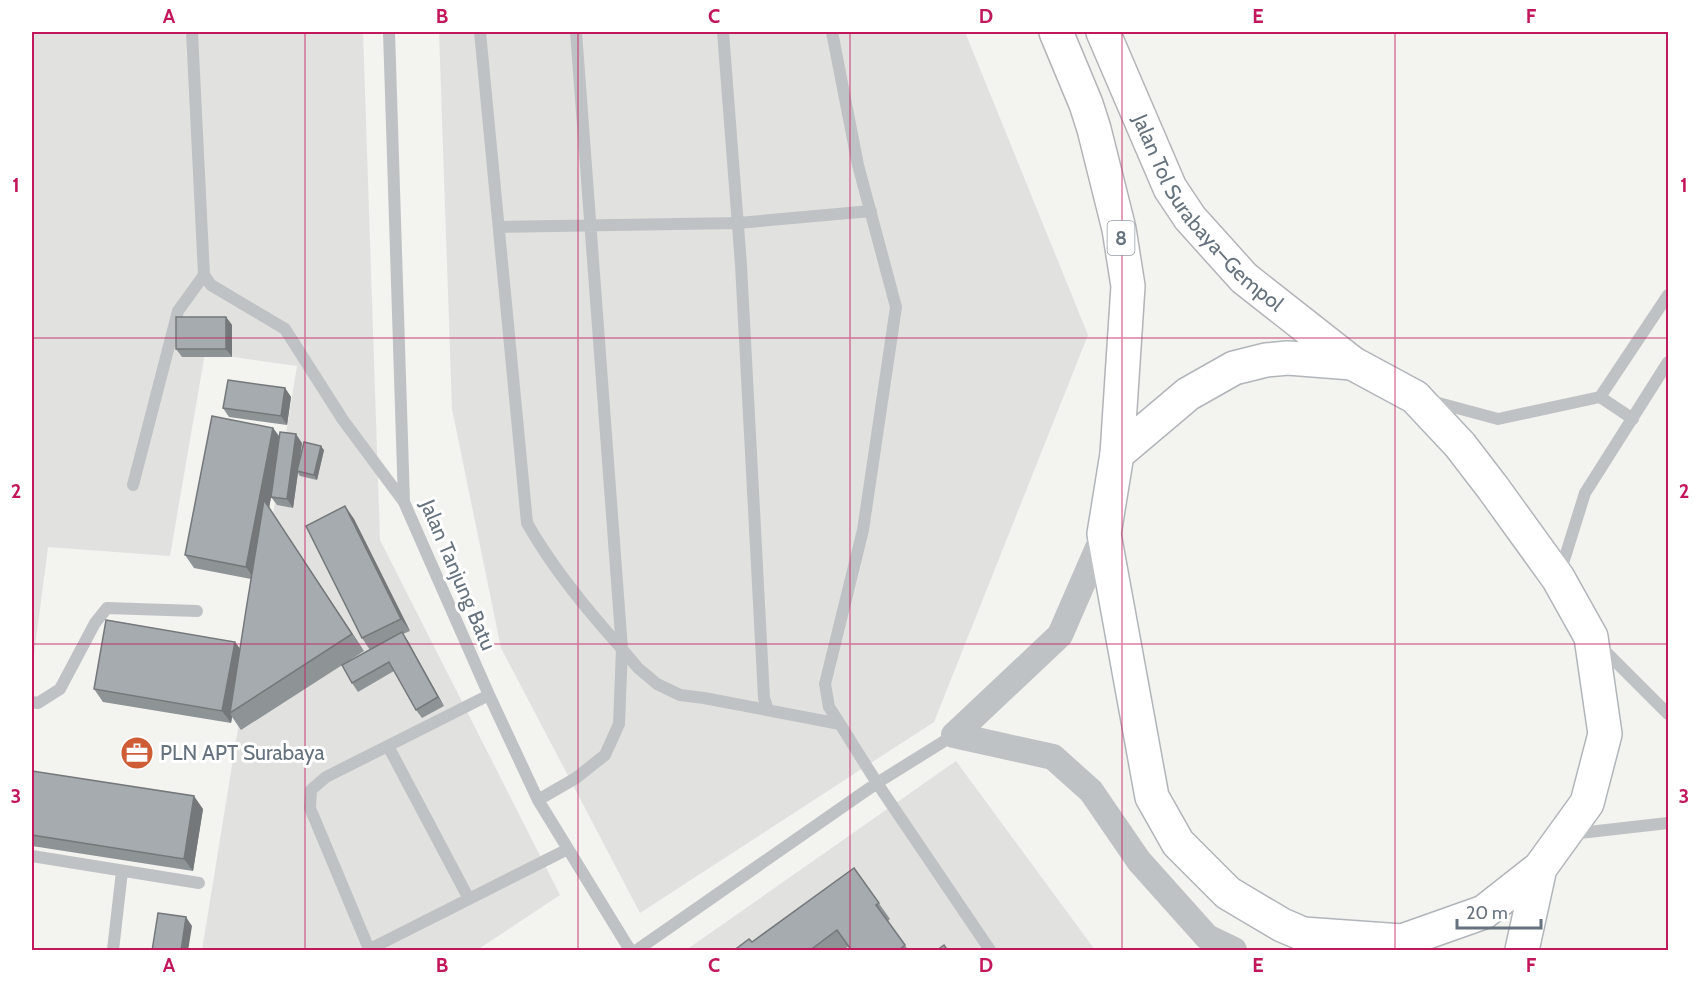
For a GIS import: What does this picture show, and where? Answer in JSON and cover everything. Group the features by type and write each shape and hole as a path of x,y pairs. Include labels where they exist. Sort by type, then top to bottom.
{"main road":[{"name":"8","path":"1056,32 1094,129 1119,230 1128,286 1117,454"},
{"name":"Jalan Tol Surabaya–Gempol","path":"1103,32 1170,188 1190,218 1244,278 1352,363"},
{"path":"1288,358 1352,363 1415,397 1460,445 1493,488 1558,578 1591,637 1605,735 1587,803 1540,868 1484,912 1402,941 1314,942 1228,893 1178,843 1152,797 1104,534 1117,454 1188,394 1234,368 1266,360 1288,358"},
{"path":"1522,951 1540,868"}],"street":[{"path":"954,735 1060,635 1104,534"},
{"path":"954,735 1053,757 1091,790 1138,861 1207,937 1234,951"}],"lane":[{"path":"192,32 204,275 211,285 285,329 343,420 404,502"},
{"name":"Jalan Tanjung Batu","path":"389,32 404,502 538,800 630,951"},
{"path":"480,32 527,523 543,550 591,614 638,668 657,684 680,695 840,724"},
{"path":"538,800 576,778 605,755 619,724 622,649 576,32"},
{"path":"723,32 742,277 764,698 768,710"},
{"path":"832,32 858,165 896,308 863,530 825,684 830,707 840,724 990,951"},
{"path":"499,228 738,223 871,211"},
{"path":"133,486 178,311 204,275"},
{"path":"1415,397 1498,419 1600,397 1667,299"},
{"path":"1558,578 1586,493 1668,362"},
{"path":"1600,397 1633,419"},
{"path":"32,702 38,703 60,689 95,623 107,608 197,611"},
{"path":"1591,637 1668,714"},
{"path":"489,695 326,777 311,790 310,808 369,950 568,849"},
{"path":"637,951 877,783 954,735"},
{"path":"388,747 469,899"},
{"path":"1566,834 1668,823"},
{"path":"32,856 199,883"},
{"path":"112,951 122,871"}],"shaded area":[{"path":"32,32 363,32 380,540 560,895 477,950 202,950 297,366 205,353 170,556 48,547 32,670"},
{"path":"439,32 965,32 1088,335 934,722 640,913 501,648 452,409"},
{"path":"956,761 1095,950 686,950"}],"building":[{"path":"176,317 226,317 226,349 176,349"},
{"path":"228,380 285,388 281,416 223,408"},
{"path":"212,416 273,428 246,567 185,555"},
{"path":"280,432 296,434 287,499 271,497"},
{"path":"304,442 321,446 314,475 297,471"},
{"path":"264,500 352,634 230,713 246,610"},
{"path":"345,506 401,619 362,638 306,526"},
{"path":"106,620 235,642 222,711 94,689"},
{"path":"402,632 438,697 416,710 389,662 352,683 342,665"},
{"path":"32,771 194,796 184,859 32,835"},
{"path":"854,868 879,903 876,905 905,945 898,951 852,951 837,930 809,951 733,951 749,939 752,942"},
{"path":"158,913 186,917 181,951 152,951"},
{"path":"944,945 948,951 936,951"}],"place":[{"name":"PLN APT Surabaya","path":"137,753"}]}
